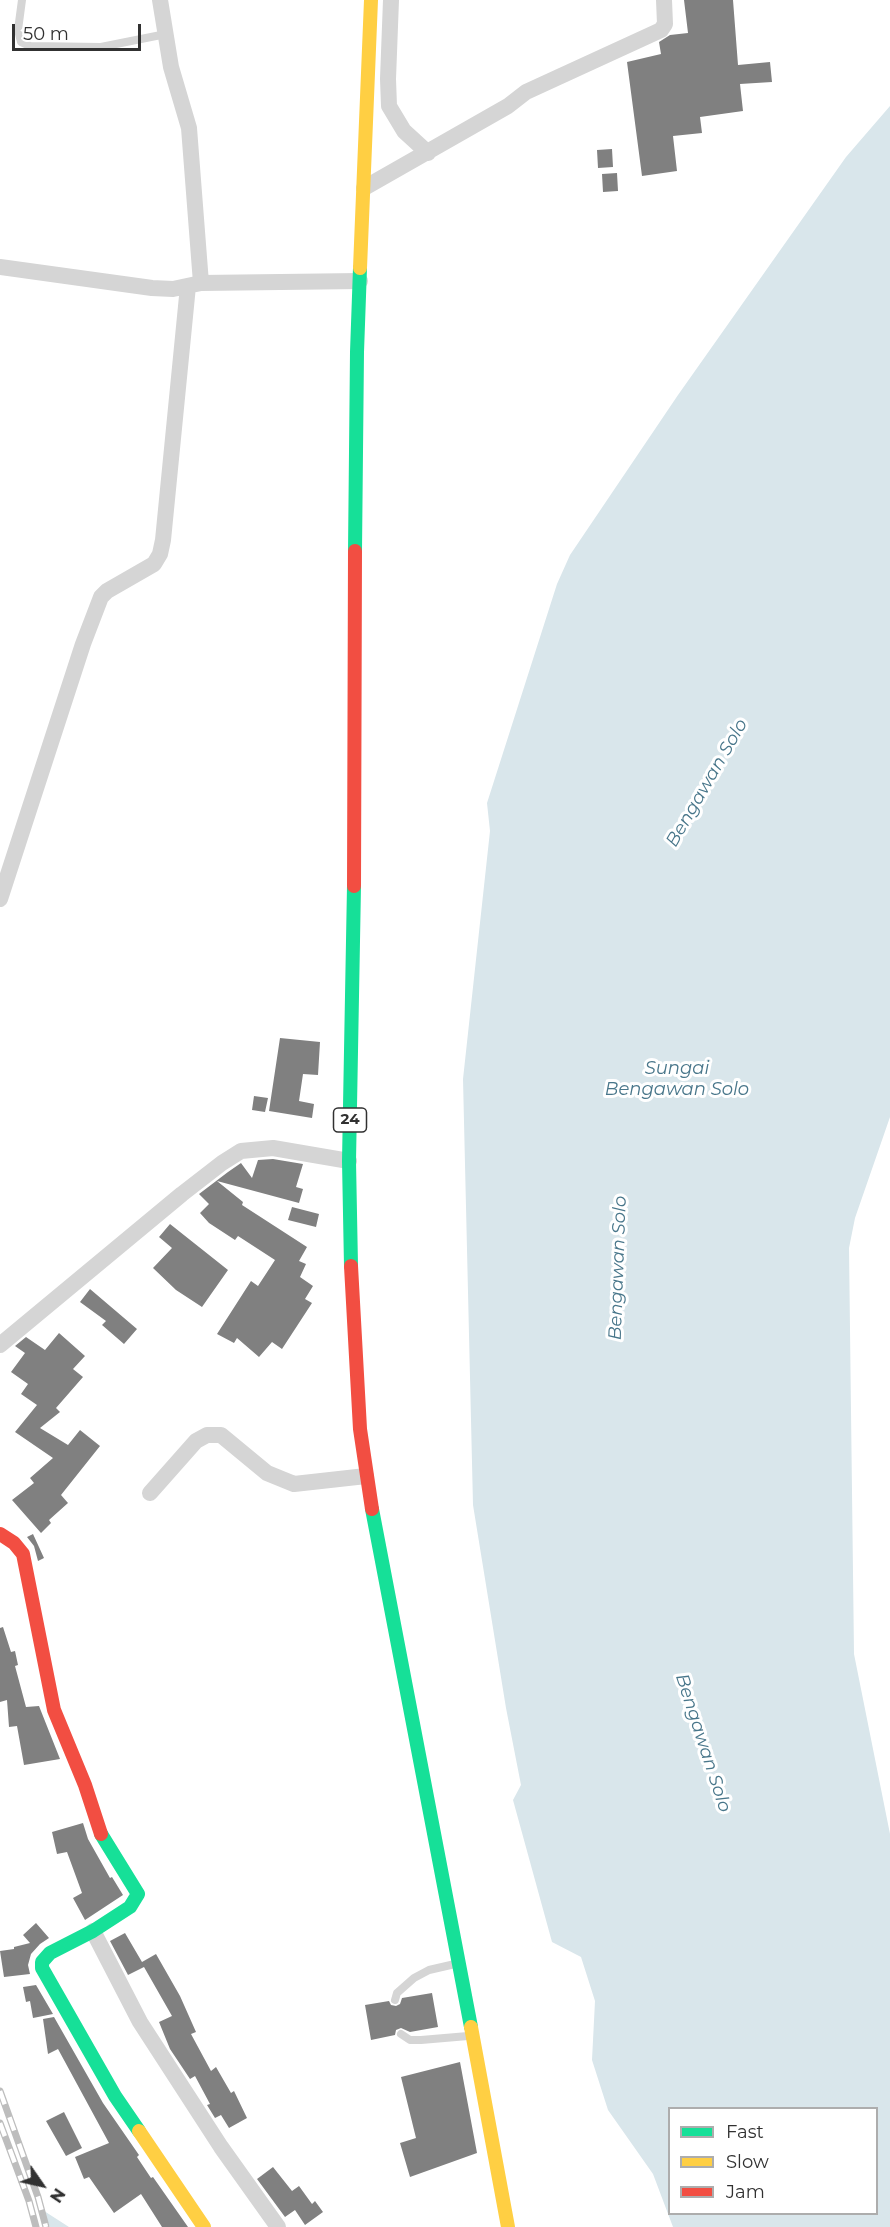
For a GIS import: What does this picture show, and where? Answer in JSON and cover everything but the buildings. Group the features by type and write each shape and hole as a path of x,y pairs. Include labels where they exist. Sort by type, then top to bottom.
{"main road":[{"name":"24","path":"370,0 355,456 354,858 349,1161 356,1376 360,1429 375,1530 508,2227"},
{"path":"0,1534 14,1543 23,1554 54,1710 85,1785 100,1832 137,1891 135,1903 93,1931 50,1953 42,1962 42,1968 116,2096 204,2227"}],"street":[{"path":"0,899 83,644 101,597 107,591 154,564 164,540 194,284 189,128 171,67 160,0"},
{"path":"391,0 387,79 389,106 404,131 428,153"},
{"path":"364,188 508,106 526,92 661,30 665,24 664,0"},
{"path":"0,267 173,289 194,284 360,281"},
{"path":"0,1345 182,1194 222,1162 240,1151 273,1148 349,1161"},
{"path":"150,1493 196,1441 207,1435 221,1435 267,1473 294,1484 366,1476"},
{"path":"93,1931 140,2022 221,2147 278,2227"}],"lane":[{"path":"21,0 18,30 21,42 30,46 101,47 166,34"},
{"path":"395,2000 397,1994 414,1978 429,1970 458,1963"},
{"path":"401,2034 410,2040 471,2036"}],"water":[{"name":"Sungai Bengawan Solo","path":"890,106 890,1117 855,1218 849,1248 854,1654 890,1834 890,2227 673,2227 668,2215 878,2215 878,2107 668,2107 668,2214 653,2174 608,2110 592,2060 595,2001 581,1957 552,1942 513,1800 521,1785 473,1505 463,1079 490,831 487,803 557,584 570,555 678,395 846,157"},
{"path":"41,2209 69,2227 50,2227"}],"railway":[{"path":"0,2091 38,2197 46,2227"},
{"path":"0,2123 29,2201 36,2227"}],"traffic: fast":[{"path":"355,551 360,268"},
{"path":"351,1266 349,1161 354,886"},
{"path":"372,1509 471,2027"},
{"path":"101,1834 138,1894 130,1907 93,1931 50,1953 42,1962 42,1968 115,2096 139,2131"}],"traffic: slow":[{"path":"360,268 371,0"},
{"path":"471,2027 508,2227"},
{"path":"139,2131 204,2227"}],"traffic: jam":[{"path":"354,886 355,551"},
{"path":"351,1266 360,1429 372,1509"},
{"path":"0,1534 14,1543 23,1554 54,1710 85,1785 101,1834"}],"water label":[{"name":"Bengawan Solo","path":"707,783"},
{"name":"Bengawan Solo","path":"618,1268"},
{"name":"Bengawan Solo","path":"703,1743"}]}
